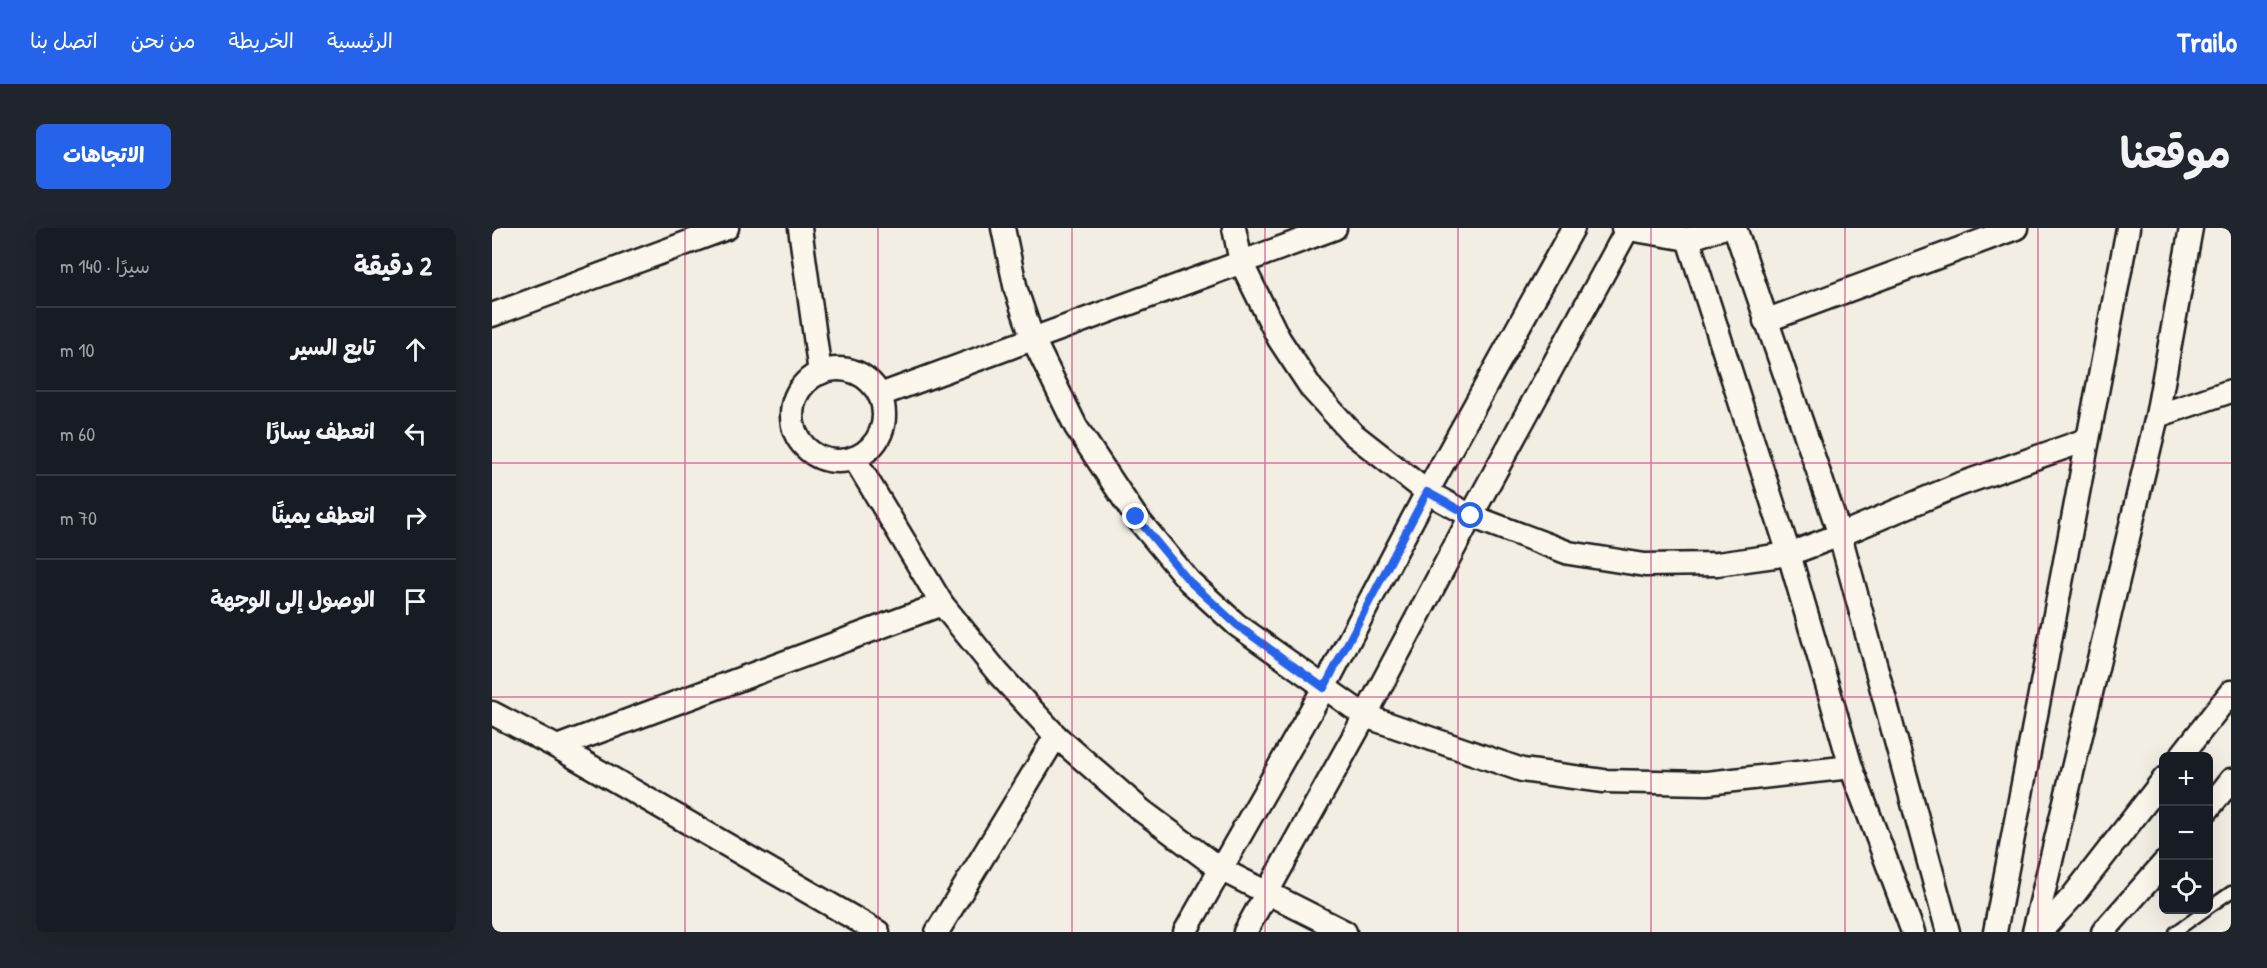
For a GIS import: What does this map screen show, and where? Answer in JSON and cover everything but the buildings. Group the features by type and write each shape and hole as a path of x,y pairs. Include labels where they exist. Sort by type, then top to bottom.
{"street":[{"path":"492,315 727,228"},
{"path":"800,228 820,373"},
{"path":"1004,228 1016,290 1032,337 1076,427 1136,517 1189,581 1237,625 1365,716 1522,770 1603,782 1707,783 1851,767"},
{"path":"1234,228 1241,262 1279,339 1312,389 1353,434 1427,492 1471,516 1569,553 1645,565 1717,564 1789,554 1958,485 2086,440"},
{"path":"880,395 1032,337 1335,228"},
{"path":"1185,932 1324,688 1427,492 1573,228"},
{"path":"1245,932 1365,716 1625,229 1688,239 1722,228"},
{"path":"1735,228 1840,535 1948,932"},
{"path":"1765,321 2016,228"},
{"path":"1995,932 2086,440 2128,228"},
{"path":"2034,932 2157,416 2192,228"},
{"path":"1688,239 1789,554 1851,767 1913,932"},
{"path":"842,370 857,373 870,382 880,395 884,411 881,432 873,445 854,458 829,460 814,454 796,434 792,410 797,395 806,382 820,373 842,370"},
{"path":"2157,416 2231,391"},
{"path":"854,458 942,604 998,673 1056,736 1141,810 1220,868 1345,932"},
{"path":"557,747 942,604"},
{"path":"2184,752 2231,692"},
{"path":"492,713 557,747 878,932"},
{"path":"937,932 1056,736"},
{"path":"2210,806 2231,780"},
{"path":"2040,932 2072,897 2159,784"},
{"path":"2103,932 2159,868"}],"lane":[{"path":"2213,905 2231,892"},
{"path":"2175,932 2200,914"}],"route":[{"path":"1136,517 1189,581 1237,625 1324,688 1427,492 1471,516"}]}
